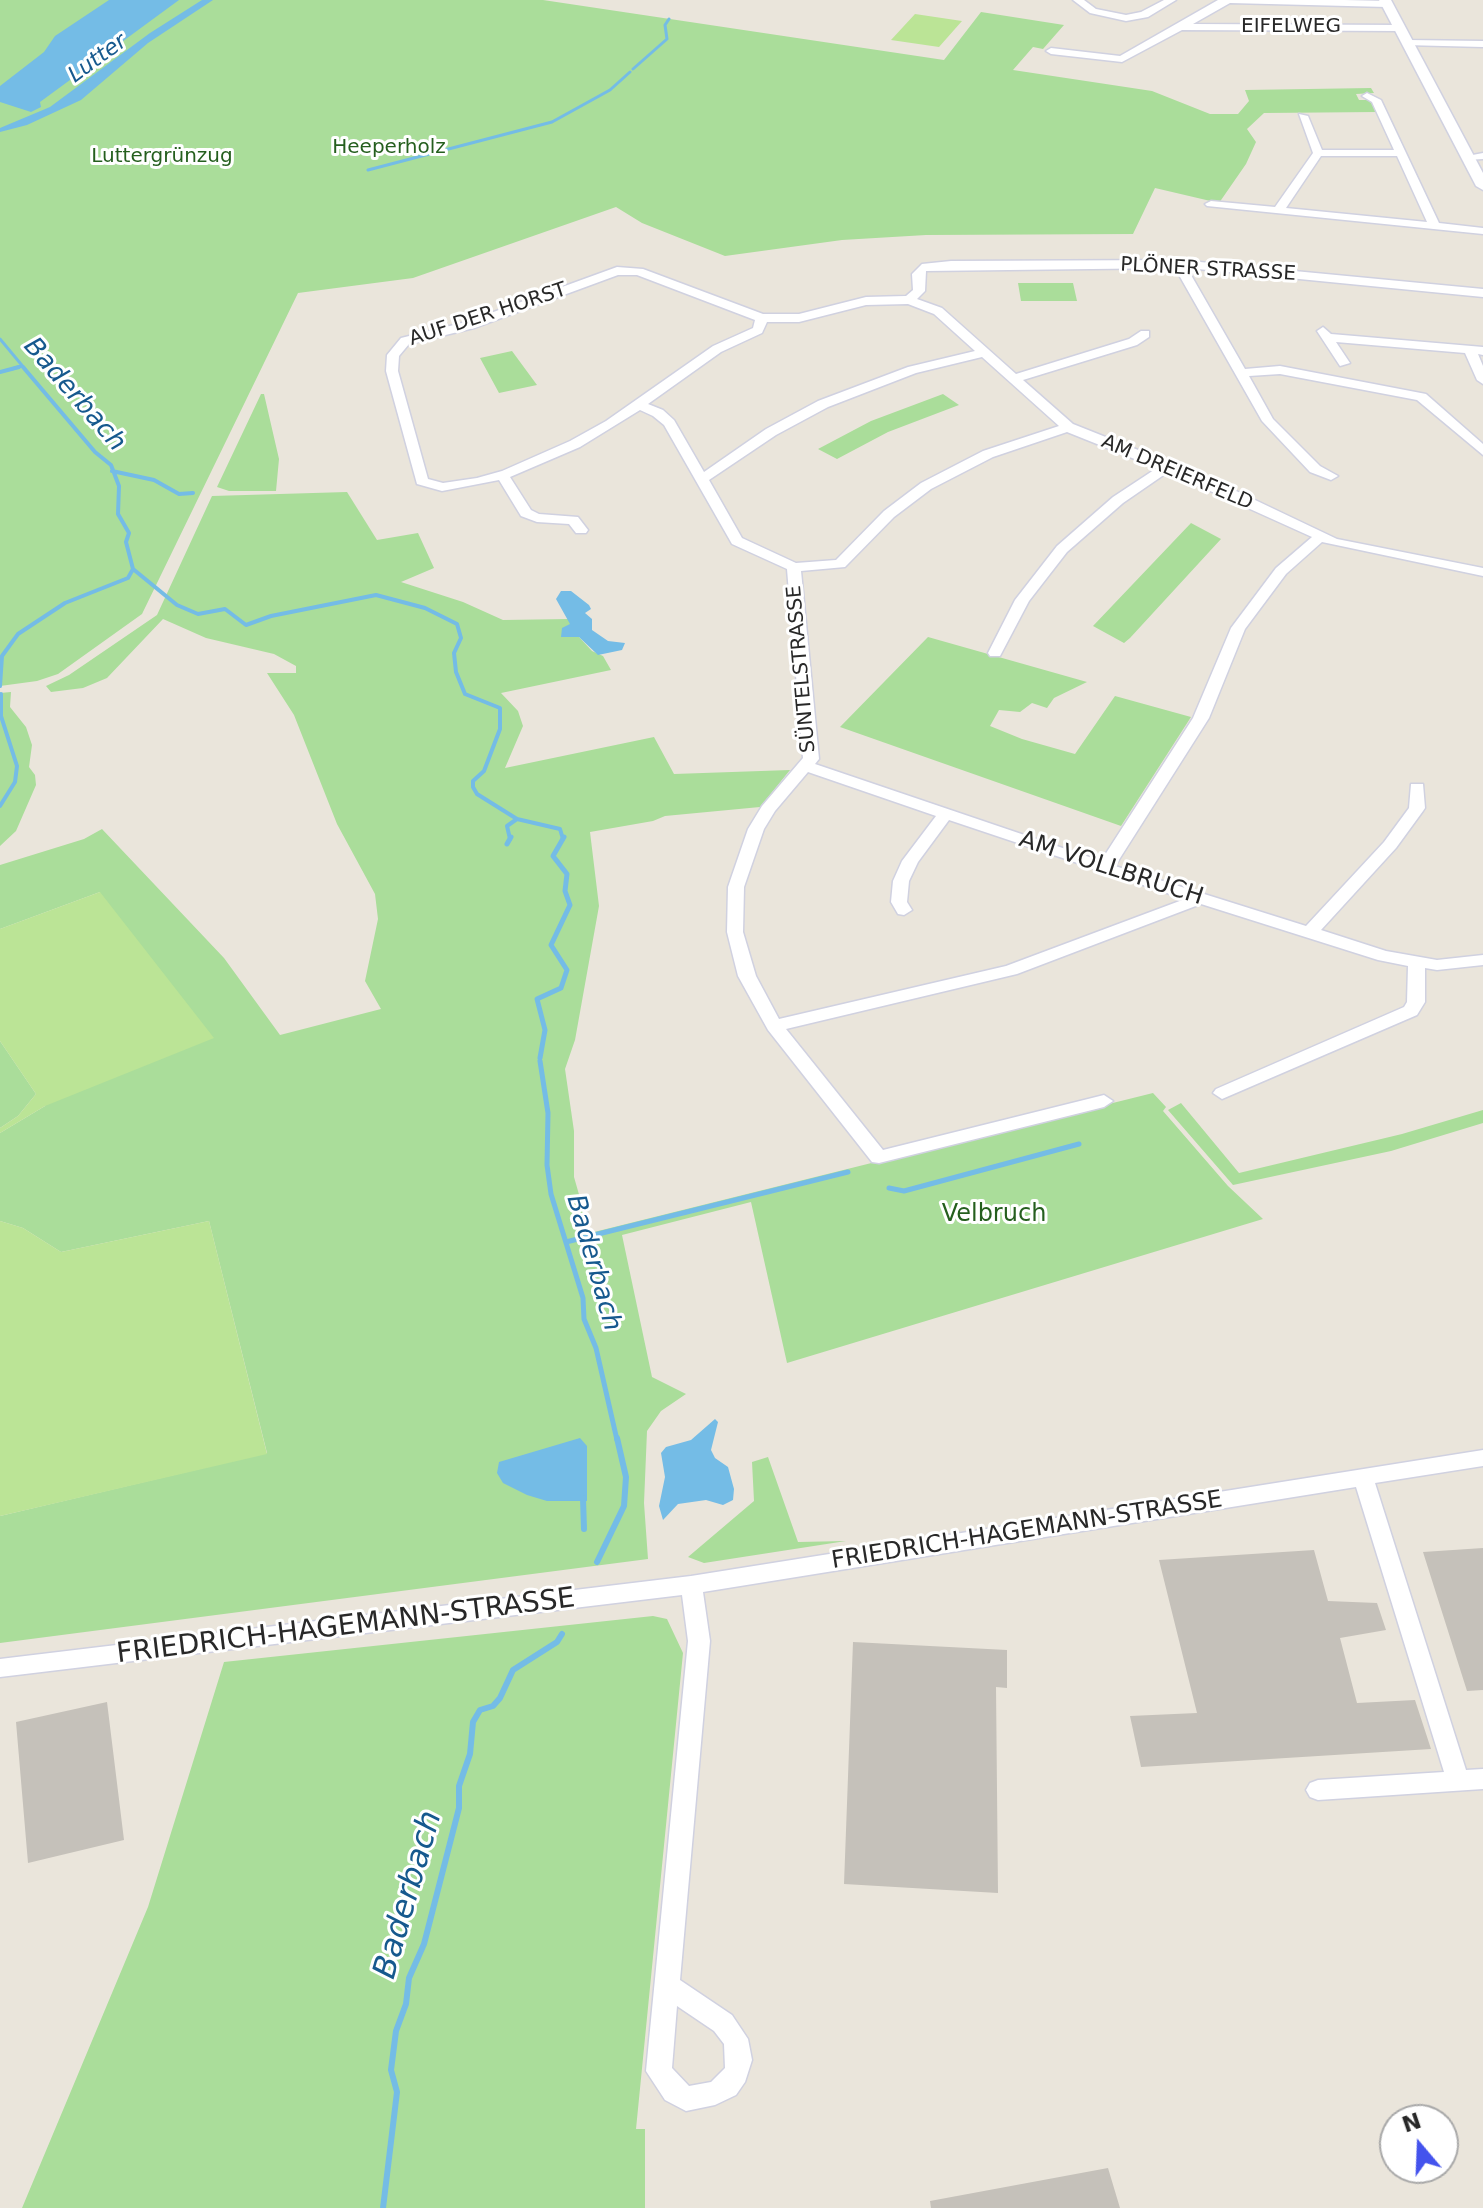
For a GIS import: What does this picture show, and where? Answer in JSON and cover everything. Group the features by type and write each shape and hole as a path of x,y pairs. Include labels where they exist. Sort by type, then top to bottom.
{"street":[{"path":"1078,0 1086,9 1126,18 1144,15 1171,0"},
{"path":"1225,1 1386,2 1483,186"},
{"name":"EIFELWEG","path":"1051,51 1119,59 1225,1"},
{"name":"EIFELWEG","path":"1182,27 1400,28"},
{"path":"1408,43 1483,44"},
{"path":"1367,96 1376,100 1435,226"},
{"path":"1303,116 1318,153"},
{"path":"1318,153 1400,153"},
{"path":"1278,211 1318,153"},
{"path":"1467,157 1483,156"},
{"path":"1211,204 1483,231"},
{"path":"1179,264 1272,425 1315,469 1331,476"},
{"name":"PLÖNER STRASSE","path":"909,300 919,291 920,271 936,265 1179,264 1483,293"},
{"name":"AUF DER HORST","path":"503,476 442,487 427,485 420,477 392,371 393,355 405,341 470,325 617,271 639,272 762,318"},
{"path":"581,530 573,520 537,518 526,513 503,476 598,432 723,346 758,330 762,318 799,318 866,301 909,300"},
{"name":"AM DREIERFELD","path":"909,300 938,311 1068,427 1167,467 1320,537 1369,552 1483,572"},
{"path":"1344,363 1324,333 1476,350 1483,380"},
{"path":"1015,378 1133,342 1145,334"},
{"path":"702,479 771,432 823,404 891,377 985,352"},
{"path":"1240,373 1280,370 1421,397 1483,451"},
{"name":"SÜNTELSTRASSE","path":"637,404 669,423 737,541 794,567 812,751 808,767"},
{"path":"794,567 840,564 889,514 926,486 988,454 1068,427"},
{"path":"995,653 1022,600 1062,549 1118,500 1167,467"},
{"path":"1105,868 1201,718 1238,628 1281,571 1320,537"},
{"path":"808,767 768,809 756,829 736,887 735,932 747,976 774,1026 879,1157 1104,1101"},
{"name":"AM VOLLBRUCH","path":"808,767 1199,899 1417,963 1453,965 1483,960"},
{"path":"1310,932 1390,845 1417,808 1417,787"},
{"path":"904,910 899,902 905,871 945,814"},
{"path":"774,1026 1011,970 1199,899"},
{"path":"1222,1093 1411,1011 1416,1002 1417,963"},
{"name":"FRIEDRICH-HAGEMANN-STRASSE","path":"0,1668 691,1585 1483,1458"},
{"path":"1363,1477 1458,1780"},
{"path":"667,1985 723,2023 736,2039 739,2060 736,2073 727,2086 715,2093 686,2099 674,2091 659,2071 667,1985 699,1641 691,1585"},
{"path":"1318,1790 1483,1779"}],"green space":[{"name":"Luttergrünzug","path":"0,0 543,0 944,60 981,12 1064,25 1043,49 1033,47 1013,70 1152,91 1210,114 1238,114 1249,101 1245,90 1371,88 1374,93 1356,94 1359,100 1371,100 1377,112 1264,113 1247,129 1256,142 1246,164 1219,203 1155,188 1133,234 926,235 842,240 725,256 642,223 616,207 413,278 298,293 142,614 58,674 37,681 0,686"},
{"path":"915,14 962,21 939,47 891,40"},
{"path":"1018,283 1073,283 1077,301 1021,301"},
{"path":"512,351 537,385 499,393 480,358"},
{"path":"261,394 264,394 279,459 276,491 229,491 217,487"},
{"path":"943,394 959,405 888,432 837,459 818,449 871,421"},
{"name":"Velbruch","path":"347,492 377,540 418,533 434,568 401,582 463,602 503,620 569,619 571,624 565,636 579,637 592,651 603,656 611,670 501,693 518,711 523,726 505,768 654,737 674,774 790,770 760,807 665,816 590,832 599,906 575,1040 565,1069 574,1131 574,1177 590,1233 1153,1093 1166,1107 1163,1111 1228,1186 1263,1219 787,1363 751,1202 622,1235 652,1377 686,1394 661,1411 647,1431 644,1503 648,1559 0,1643 0,1516 267,1453 209,1221 61,1252 23,1228 0,1221 0,1133 45,1106 100,892 0,929 0,865 84,839 102,829 224,958 280,1035 381,1009 365,981 378,919 375,894 337,824 294,715 267,673 296,673 296,666 274,654 206,638 163,619 107,678 83,688 51,692 46,686 69,675 157,615 212,496"},
{"path":"1191,523 1221,539 1130,638 1124,643 1093,626"},
{"path":"928,637 1087,682 1054,698 1047,708 1032,703 1020,712 999,710 990,726 1022,739 1075,754 1115,696 1191,717 1121,826 840,727"},
{"path":"11,692 10,707 26,727 32,745 29,767 35,775 36,785 16,831 0,846 0,693"},
{"path":"100,892 214,1038 45,1106 0,1133 0,1128 18,1116 36,1094 0,1041 0,929"},
{"path":"0,1041 36,1094 18,1116 0,1128"},
{"path":"1181,1103 1239,1173 1402,1134 1483,1110 1483,1123 1391,1151 1233,1185 1168,1110"},
{"path":"0,1221 23,1228 61,1252 209,1221 267,1454 0,1516"},
{"path":"768,1457 798,1542 846,1541 704,1563 688,1557 754,1501 752,1462"},
{"path":"653,1616 667,1619 683,1653 636,2129 645,2129 645,2208 22,2208 148,1907 224,1662"}],"water":[{"name":"Lutter","path":"109,0 179,0 40,102 41,107 31,112 0,102 0,86 44,52 55,36"},
{"path":"202,0 213,0 148,43 81,100 27,125 0,132 0,128 50,107 150,33"},
{"path":"561,591 571,591 589,605 591,609 585,613 592,619 592,630 608,641 625,643 622,650 598,655 579,637 561,637 562,628 570,624 556,599"},
{"path":"715,1419 718,1422 711,1450 715,1458 728,1467 734,1489 733,1500 723,1505 706,1500 678,1504 663,1520 659,1506 665,1477 661,1453 666,1447 691,1440"},
{"path":"580,1438 587,1446 587,1501 547,1501 527,1495 503,1483 497,1473 499,1462"}],"building":[{"path":"1483,1548 1483,1690 1467,1691 1423,1552"},
{"path":"1314,1550 1328,1601 1377,1603 1386,1630 1340,1638 1357,1703 1415,1700 1431,1749 1141,1767 1130,1716 1197,1713 1159,1560"},
{"path":"853,1642 1007,1650 1007,1688 996,1687 998,1893 844,1884"},
{"path":"107,1702 124,1840 28,1863 16,1722"},
{"path":"1108,2168 1120,2208 931,2208 930,2201"}],"waterway":[{"path":"633,69 667,39 665,25 669,19"},
{"path":"368,170 552,122 610,90 630,72"},
{"name":"Baderbach","path":"0,339 25,369"},
{"path":"14,368 21,366"},
{"path":"14,368 19,367"},
{"name":"Baderbach","path":"23,367 113,471"},
{"path":"0,372 14,368"},
{"path":"113,471 154,480 179,494 193,493"},
{"name":"Baderbach","path":"113,471 119,486 118,514 129,533 126,542 133,569"},
{"path":"0,686 2,656 18,634 65,603 128,578 133,569"},
{"name":"Baderbach","path":"133,569 177,605 198,614 225,609 246,625 271,616 376,595 425,608 457,624 461,638 454,653 456,672 465,694 500,708 500,729 484,771 473,781 473,787 477,794 517,819"},
{"path":"0,806 15,782 17,766 1,716 1,694"},
{"path":"510,839 507,826 517,819"},
{"name":"Baderbach","path":"517,819 560,829 563,839"},
{"path":"507,844 510,839"},
{"name":"Baderbach","path":"540,1058 545,1030 537,999 561,988 567,970 551,945 570,905 565,891 567,874 553,856 563,839"},
{"name":"Baderbach","path":"540,1061 548,1113 547,1165 551,1194 583,1298 584,1319 596,1348 617,1440"},
{"path":"889,1188 904,1191 1079,1144"},
{"path":"566,1242 848,1172"},
{"name":"Baderbach","path":"597,1562 624,1506 626,1477 617,1438"},
{"name":"Baderbach","path":"583,1498 584,1529"},
{"name":"Baderbach","path":"383,2208 397,2092 391,2070 396,2031 406,2004 409,1978 424,1944 459,1808 459,1786 470,1754 473,1722 480,1710 493,1706 500,1698 513,1670 557,1642 562,1634"}],"park label":[{"name":"Heeperholz","path":"389,148"}]}
